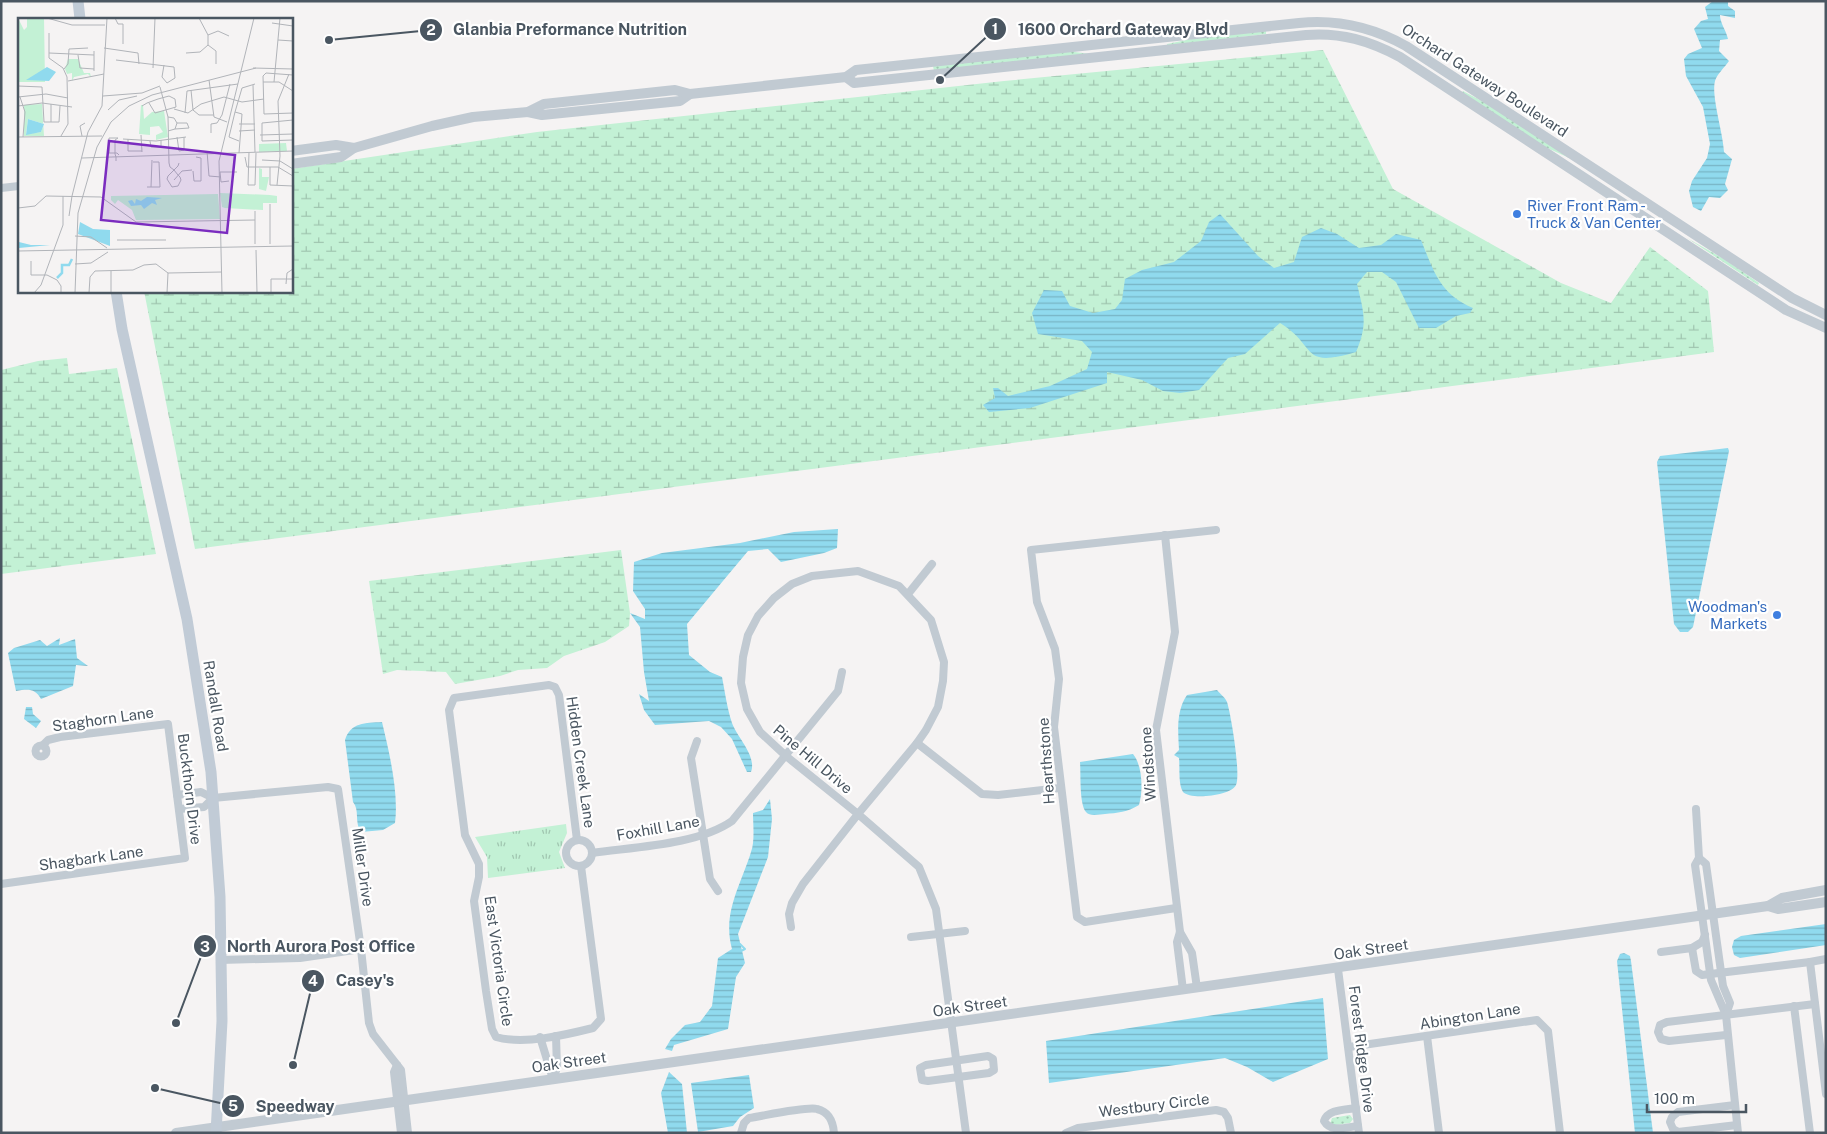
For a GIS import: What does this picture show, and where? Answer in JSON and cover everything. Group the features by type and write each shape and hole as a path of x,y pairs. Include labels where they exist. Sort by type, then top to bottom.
{"main road":[{"path":"78,1 80,18"},
{"name":"Randall Road","path":"116,292 122,329 187,619 211,772 220,897 222,1021 216,1130"}],"street":[{"name":"Orchard Gateway Boulevard","path":"292,164 341,157 354,148 459,119 528,112 542,116 680,101 690,94 846,77 856,70 1286,24 1323,22 1359,26 1394,39 1426,58 1792,298 1826,315"},
{"name":"Orchard Gateway Boulevard","path":"846,77 854,83 1306,35 1351,37 1400,57 1786,310 1826,328"},
{"name":"Orchard Gateway Boulevard","path":"292,151 336,146 354,148"},
{"path":"1,188 18,186"},
{"path":"1165,535 1216,530"},
{"name":"Hearthstone","path":"1165,535 1031,550 1037,602 1055,649 1058,672 1054,727 1077,917 1085,922 1176,908"},
{"name":"Windstone","path":"1165,535 1175,632 1156,730 1176,908 1180,932 1192,953 1197,988"},
{"path":"908,594 932,564"},
{"name":"Pine Hill Drive","path":"858,570 899,586 908,594 931,620 944,662 938,707 916,743 858,814 786,756 760,732 747,708 741,683 743,657 748,635 758,616 774,598 792,584 812,576 858,570"},
{"name":"Foxhill Lane","path":"592,853 702,836 721,829 732,821 838,691 842,672"},
{"name":"Hidden Creek Lane","path":"498,691 549,685 555,687 559,695 577,840"},
{"name":"East Victoria Circle","path":"498,691 454,698 449,710 465,835 479,864 479,877 474,901 492,1029 496,1037 505,1039 556,1036"},
{"name":"Staghorn Lane","path":"43,746 48,740 60,737 168,724"},
{"name":"Buckthorn Drive","path":"168,724 185,858"},
{"path":"697,741 691,758 710,879 718,892"},
{"path":"916,743 982,794 998,795 1060,788"},
{"name":"Miller Drive","path":"213,798 328,788 338,789 361,948 369,1023 374,1034 397,1065 394,1072 408,1133"},
{"path":"178,795 201,792 213,798 204,806 179,810"},
{"path":"1696,809 1699,858 1694,865 1708,915 1723,986 1730,1004 1726,1015 1726,1035 1735,1105 1738,1129 1678,1132 1673,1129 1670,1122 1672,1116 1678,1112 1735,1105"},
{"path":"791,927 789,914 792,903 803,884 858,814 919,868 936,908 966,1133"},
{"path":"577,840 586,842 592,853 588,861 581,866 570,862 566,855 570,844 577,840"},
{"name":"Shagbark Lane","path":"1,884 185,858"},
{"path":"553,1079 557,1068 556,1036 594,1028 601,1019 581,866"},
{"name":"Oak Street","path":"176,1133 216,1130 553,1079 952,1024 1708,915 1768,906 1782,898 1826,890"},
{"name":"Oak Street","path":"1768,906 1778,909 1826,902"},
{"path":"1661,952 1692,948 1702,942 1708,915"},
{"path":"911,937 965,931"},
{"name":"Windstone","path":"1180,932 1177,942 1183,990"},
{"path":"1705,933 1714,990 1726,1015"},
{"path":"220,960 300,958 361,948"},
{"path":"1692,948 1696,971 1702,975 1826,960"},
{"path":"1810,962 1826,1094"},
{"name":"Forest Ridge Drive","path":"1338,968 1359,1129"},
{"path":"1714,990 1723,986"},
{"path":"1726,1035 1669,1041 1661,1040 1658,1032 1660,1025 1666,1022 1815,1004"},
{"path":"1794,1006 1810,1133"},
{"name":"Abington Lane","path":"1349,1046 1537,1020 1548,1031 1560,1133"},
{"path":"1427,1036 1439,1133"},
{"path":"540,1037 553,1079"},
{"path":"988,1056 994,1063 994,1070 989,1073 959,1078 922,1080 920,1068 926,1065 957,1060 988,1056"},
{"name":"Miller Drive","path":"401,1101 401,1133"},
{"path":"741,1133 744,1123 749,1118 815,1108 827,1113 834,1123 834,1133"},
{"path":"1356,1108 1330,1112 1324,1121 1327,1127 1333,1129 1359,1129"},
{"name":"Westbury Circle","path":"1066,1133 1078,1128 1216,1110 1224,1112 1228,1118 1231,1133"}],"green space":[{"path":"1266,30 1266,34 1167,46 1167,44 1201,37"},
{"path":"1323,50 1393,189 1561,283 1611,303 1650,247 1708,291 1714,352 195,549 144,292 292,292 292,169 537,132 1004,81"},
{"path":"1067,51 1090,54 934,71 933,66"},
{"path":"1463,91 1495,108 1576,161 1545,147 1462,93"},
{"path":"1687,238 1724,259 1759,283 1758,285"},
{"path":"67,358 69,374 117,368 156,554 1,574 1,370 38,361"},
{"path":"621,550 630,613 629,626 605,642 564,656 547,668 518,670 500,676 455,684 446,672 397,670 383,674 369,581"},
{"path":"566,824 567,833 559,852 565,868 488,878 487,857 475,837"},
{"path":"1350,1115 1353,1119 1350,1123 1330,1124 1332,1118"}],"water":[{"path":"1713,1 1728,1 1728,6 1735,11 1735,18 1720,15 1728,39 1720,40 1719,51 1729,61 1716,78 1714,88 1724,152 1732,159 1725,184 1728,190 1720,198 1709,197 1701,211 1693,207 1689,191 1692,181 1707,158 1710,144 1703,107 1686,76 1684,59 1688,54 1702,48 1694,29 1701,21 1708,19 1705,7"},
{"path":"1220,214 1258,256 1274,268 1294,262 1302,237 1321,228 1337,234 1359,248 1381,245 1396,234 1421,240 1434,272 1445,289 1473,308 1470,313 1456,316 1436,328 1419,328 1396,282 1382,272 1367,272 1357,284 1364,318 1362,334 1356,352 1338,357 1325,358 1317,356 1280,323 1245,354 1228,358 1199,390 1180,393 1163,391 1142,380 1107,372 1107,383 1030,408 989,412 983,405 995,398 993,388 998,388 1008,396 1050,386 1087,369 1092,352 1082,341 1038,334 1032,313 1044,290 1062,291 1070,306 1093,313 1115,309 1122,300 1125,279 1142,270 1174,262 1201,241 1209,222"},
{"path":"1728,448 1729,451 1693,627 1688,632 1680,632 1674,624 1657,462 1660,456"},
{"path":"838,529 837,548 824,553 781,562 768,549 748,551 687,624 689,655 710,672 722,677 732,723 749,753 752,766 751,772 747,772 732,739 721,727 709,721 655,725 644,710 639,694 649,701 640,627 630,613 645,619 645,609 633,591 634,562 662,553 740,543 794,532"},
{"path":"60,638 59,645 75,639 77,658 88,666 76,665 73,686 41,699 31,690 16,691 8,653 14,648 40,640 47,646"},
{"path":"1217,690 1227,702 1231,719 1237,770 1236,785 1227,792 1210,796 1194,796 1183,792 1180,785 1179,758 1174,755 1179,750 1179,714 1187,695"},
{"path":"26,707 32,707 33,714 41,721 36,728 24,719"},
{"path":"382,722 396,799 395,823 383,830 361,832 353,802 345,740 351,730 359,725"},
{"path":"1133,754 1139,765 1141,779 1139,805 1118,813 1088,814 1082,802 1080,762"},
{"path":"770,799 772,819 768,857 738,934 745,963 736,977 728,1029 674,1045 672,1051 665,1049 671,1039 685,1025 700,1022 712,1006 718,958 732,949 729,923 734,899 752,848 753,813 763,810"},
{"path":"1826,924 1826,945 1740,958 1734,955 1732,947 1734,940 1741,936"},
{"path":"1624,953 1630,956 1631,961 1653,1133 1635,1133 1617,961 1620,954"},
{"path":"1323,998 1328,1059 1273,1082 1247,1067 1225,1058 1049,1083 1046,1041"},
{"path":"669,1072 682,1084 687,1133 668,1133 661,1093"},
{"path":"749,1075 754,1108 740,1117 733,1126 698,1132 691,1083"}],"waterway":[{"path":"740,944 745,949 741,951"}],"place":[{"name":"Glanbia Preformance Nutrition","path":"329,40"},
{"name":"1600 Orchard Gateway Blvd","path":"940,80"},
{"name":"River Front Ram - Truck & Van Center","path":"1517,214"},
{"name":"Woodman's Markets","path":"1777,615"},
{"name":"North Aurora Post Office","path":"176,1023"},
{"name":"Casey's","path":"293,1065"},
{"name":"Speedway","path":"155,1088"}]}
